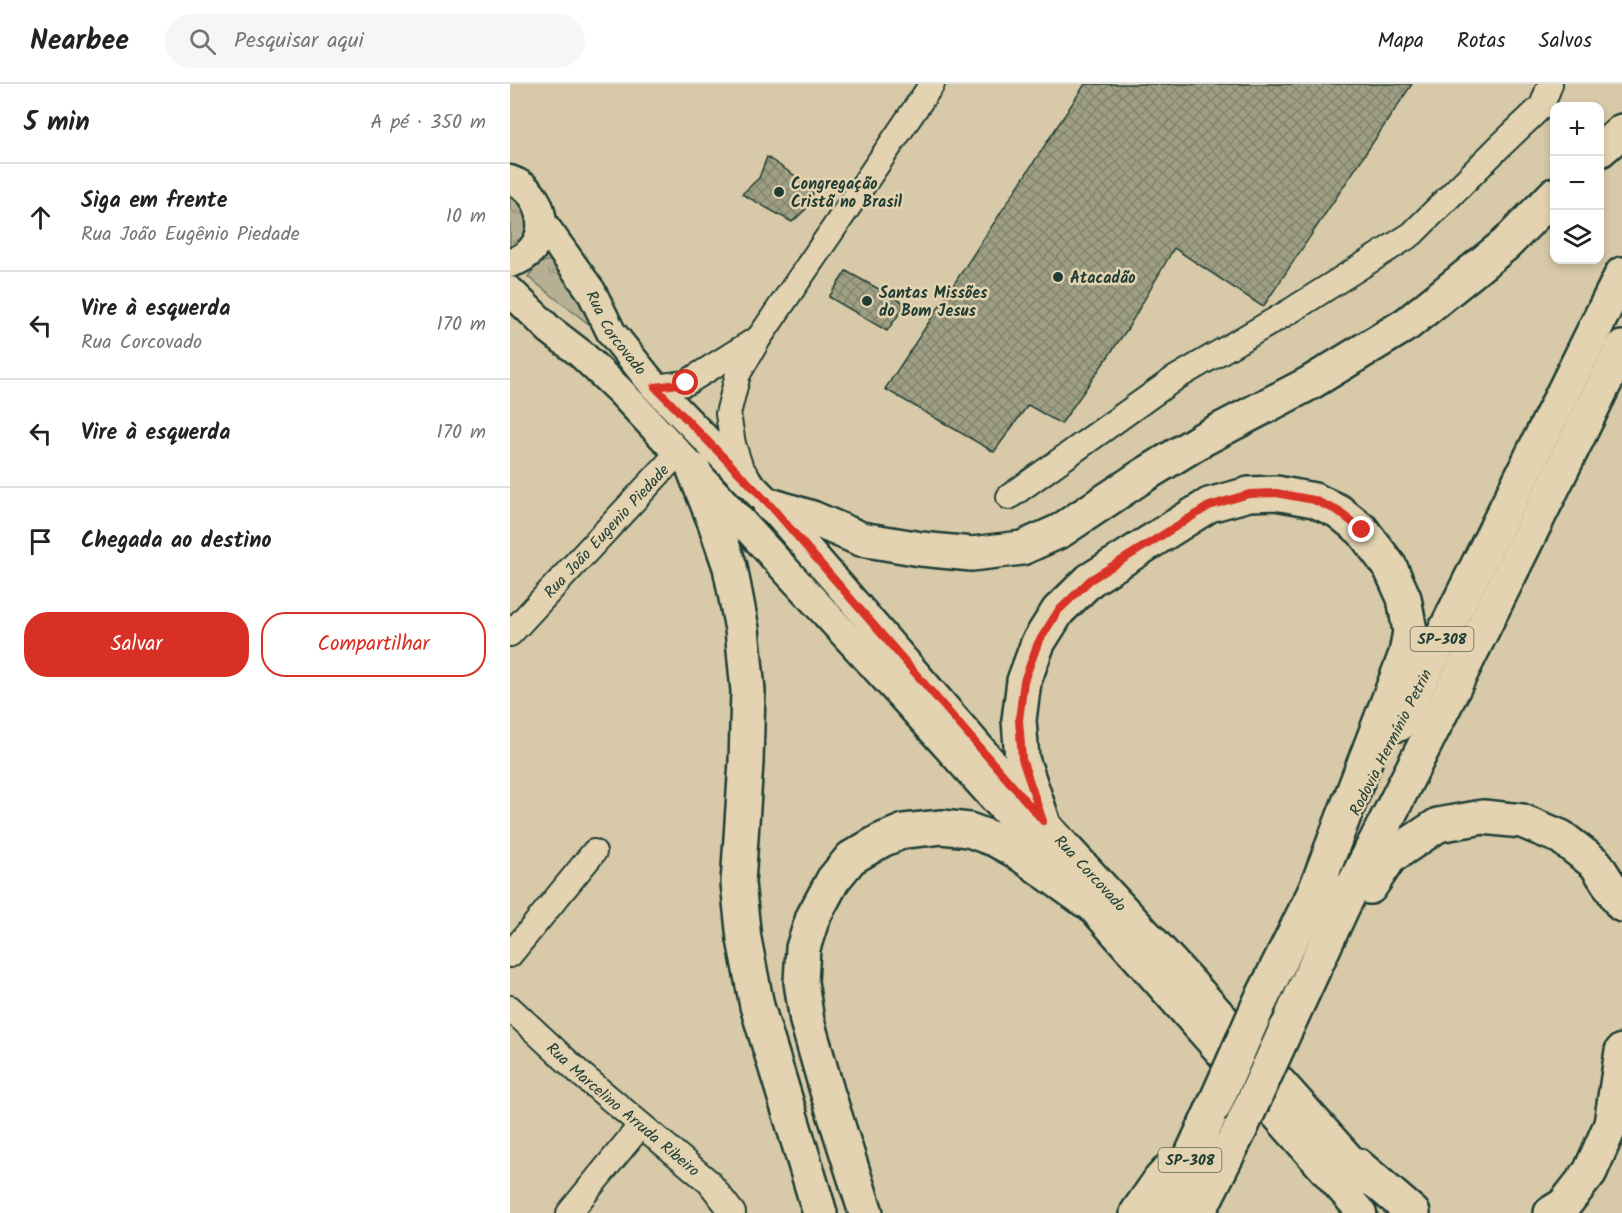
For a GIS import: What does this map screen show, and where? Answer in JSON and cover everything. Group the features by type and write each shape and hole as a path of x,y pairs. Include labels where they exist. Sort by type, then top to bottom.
{"main road":[{"path":"1604,146 1622,131"},
{"path":"762,496 861,539 921,549 972,554 1022,548 1060,531 1203,439 1310,382 1407,324 1506,244 1550,199"},
{"name":"Rodovia Hermínio Petrin","path":"1165,1213 1260,1002 1622,274"},
{"name":"Rodovia Hermínio Petrin","path":"1198,1213 1241,1128 1342,908 1622,348"},
{"path":"686,462 715,523 730,567 742,629 748,691 738,883 744,939 757,1006 820,1213"},
{"path":"1043,821 1022,759 1019,720 1024,681 1038,643 1058,611 1090,580 1209,506 1249,494 1276,493 1314,500 1338,511 1362,530 1390,567 1404,598 1410,631 1406,654 1314,894"},
{"path":"1309,978 1390,857 1438,825 1484,817 1522,821 1561,837 1596,864 1622,905"},
{"path":"866,1213 810,1031 801,982 802,948 813,916 833,880 851,858 882,840 904,831 942,827 969,830 996,840 1016,851 1086,900"},
{"path":"1551,1213 1564,1205 1590,1172 1611,1124 1622,1051"},
{"path":"1137,1213 1208,1120"},
{"path":"1357,1165 1413,1213"}],"street":[{"path":"762,496 740,466 728,414 738,374 759,338 932,84"},
{"path":"1009,497 1174,379 1292,310 1412,234 1542,106 1550,84"},
{"name":"Rua Corcovado","path":"511,180 530,191 538,203 542,221 591,291 611,332 655,387 762,496 1043,821 1190,980 1398,1213"},
{"path":"510,263 526,255 535,244 541,231 542,221"},
{"name":"Rua Corcovado","path":"510,291 550,330 580,353 619,390 686,462 915,710 1362,1213"},
{"path":"655,387 686,383 759,338"},
{"name":"Rua João Eugenio Piedade","path":"510,634 686,462"},
{"path":"510,955 594,852"},
{"name":"Rua Marcelino Arruda Ribeiro","path":"510,1008 583,1076 709,1182 734,1213"},
{"path":"568,1213 641,1125"}],"green space":[{"path":"510,192 522,200 531,229 510,254"},
{"path":"551,260 599,332 528,277 537,265"}],"building":[{"name":"Atacadão","path":"1085,84 1412,84 1263,307 1174,248 1128,328 1061,424 1028,405 994,452 885,389"},
{"name":"Congregação Cristã no Brasil","path":"767,157 815,189 806,209 792,222 742,194 759,178"},
{"name":"Santas Missões do Bom Jesus","path":"846,271 906,304 887,331 829,297"}],"place":[{"name":"Congregação Cristã no Brasil","path":"779,192"},
{"name":"Atacadão","path":"1058,277"},
{"name":"Santas Missões do Bom Jesus","path":"867,301"}],"route":[{"path":"686,383 655,387 754,487 1043,821 1022,759 1019,720 1024,681 1038,643 1058,611 1090,580 1209,506 1249,494 1276,493 1314,500 1338,511 1362,530"}]}
